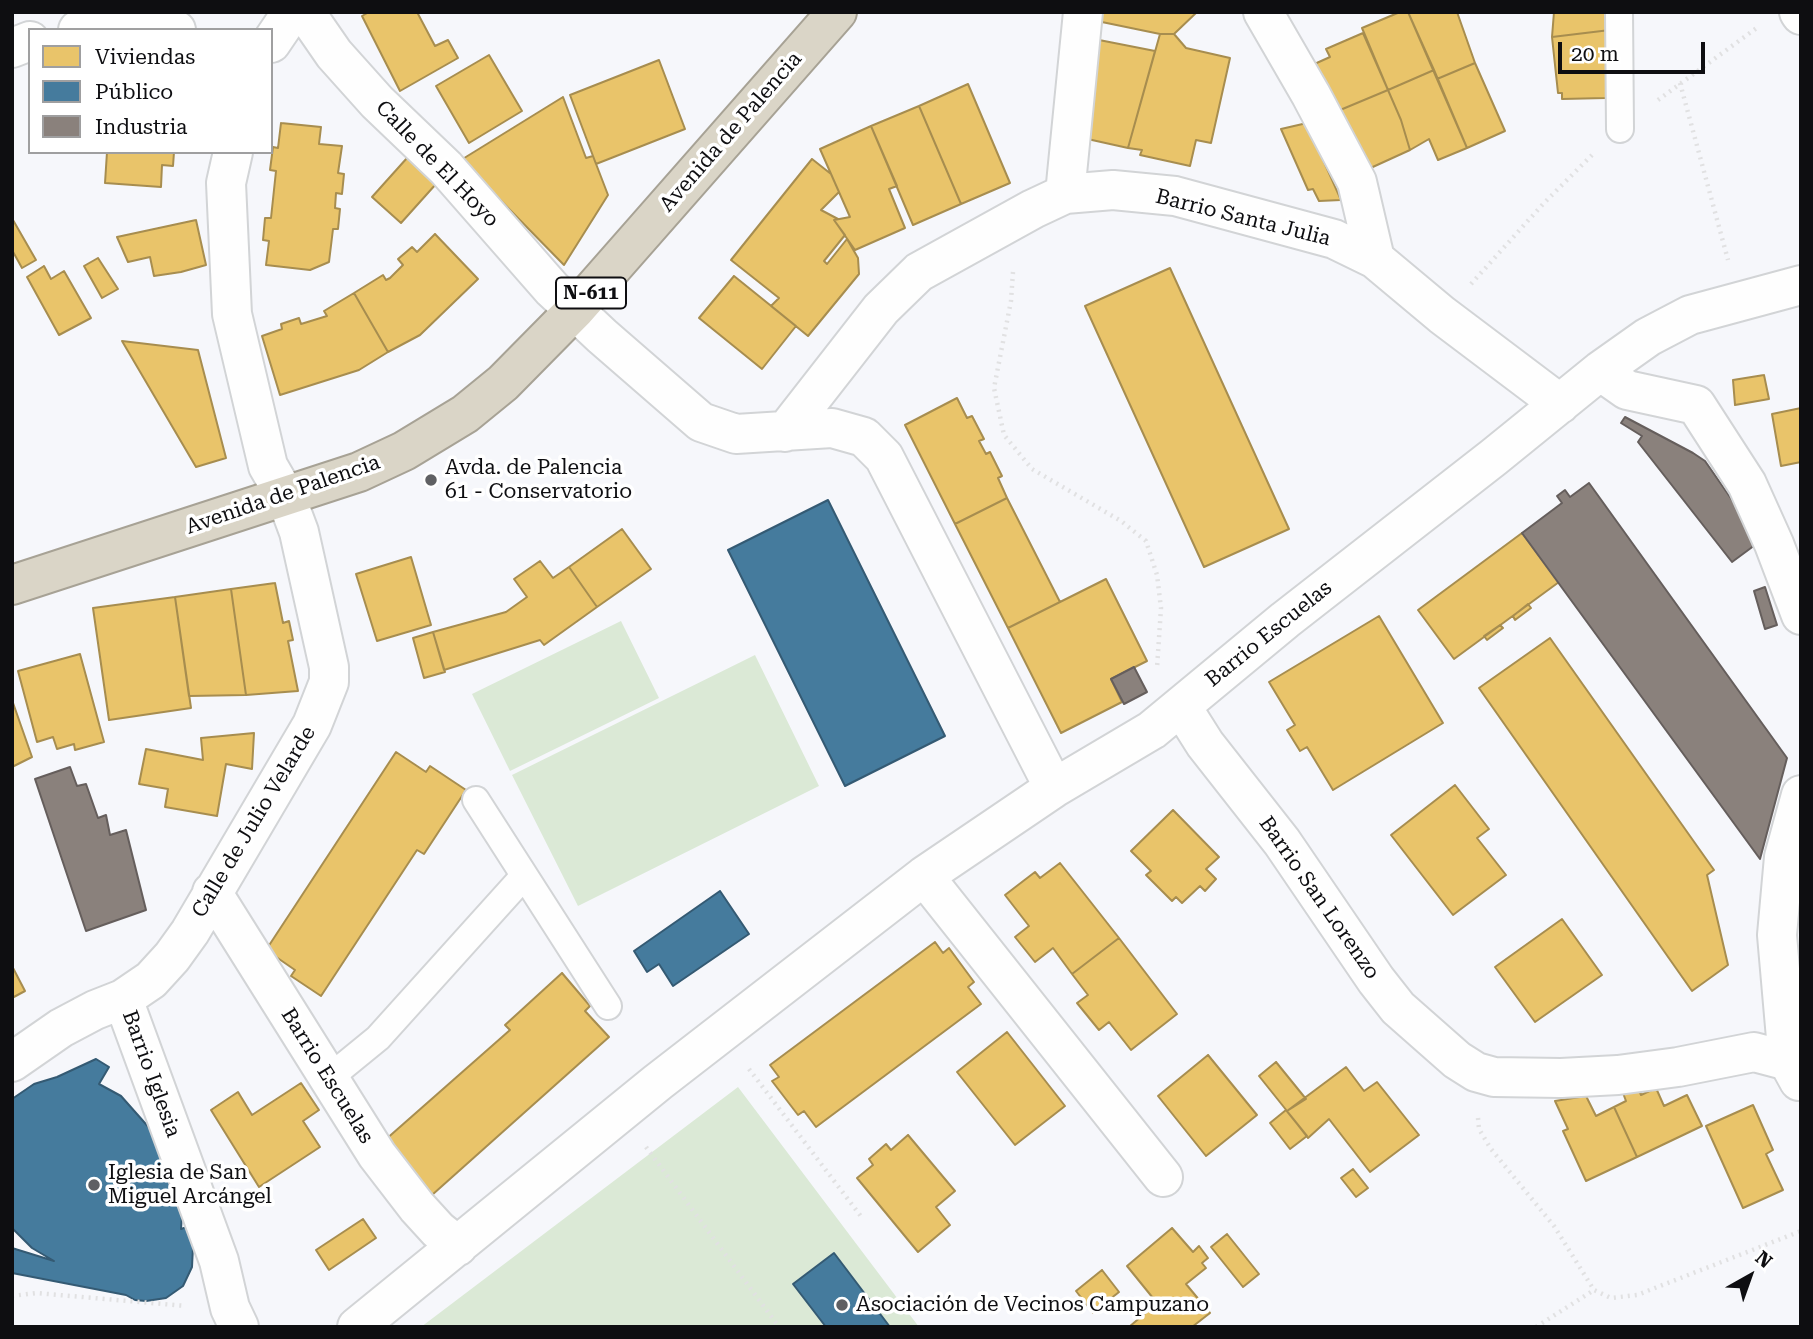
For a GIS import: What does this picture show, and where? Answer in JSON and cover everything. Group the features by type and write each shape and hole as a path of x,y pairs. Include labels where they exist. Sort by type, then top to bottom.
{"highway":[{"name":"Avenida de Palencia","path":"12,586 359,472 404,451 465,414 503,383 575,310 837,12"}],"street":[{"path":"273,40 292,12"},
{"name":"Calle de El Hoyo","path":"305,12 334,54 446,168 552,289 701,422 736,434 832,428 864,437 884,457 1054,788"},
{"path":"1065,194 1083,12"},
{"path":"1263,12 1357,182 1375,259"},
{"path":"93,28 139,22 167,28"},
{"path":"233,154 226,183 232,314 268,466 286,497"},
{"name":"Barrio Santa Julia","path":"785,432 881,309 919,272 1065,194 1113,190 1175,196 1334,239 1375,259 1442,315 1560,404"},
{"name":"Barrio Escuelas","path":"357,1327 620,1112 924,876 1054,788 1167,718 1285,620 1600,371 1647,337 1690,315 1801,285"},
{"path":"1600,371 1627,390 1696,405 1747,484 1801,615"},
{"name":"Calle de Julio Velarde","path":"12,1062 61,1028 123,999 151,979 172,957 190,932 312,725 329,682 329,667 299,532 286,497"},
{"name":"Barrio San Lorenzo","path":"1167,718 1205,744 1282,842 1368,970 1398,1008 1457,1060 1476,1072 1494,1077 1618,1075 1678,1067 1754,1052 1794,1073"},
{"path":"1794,1073 1777,935 1784,857 1801,795"},
{"path":"924,876 1163,1177"},
{"name":"Barrio Escuelas","path":"212,892 395,1181 438,1230 458,1246"},
{"name":"Barrio Iglesia","path":"123,999 219,1261 235,1317"}],"lane":[{"path":"1619,12 1620,129"},
{"path":"476,800 608,1006"},
{"path":"329,1078 378,1038 524,876"}],"path":[{"path":"1680,83 1740,302"},
{"path":"1017,219 1012,301 994,388 1004,435 1032,469 1110,513 1146,541 1157,575 1161,608 1167,718"},
{"path":"721,1032 863,1219"},
{"path":"1476,1072 1479,1129 1554,1226 1594,1290 1611,1298 1637,1295 1801,1231"},
{"path":"620,1112 779,1327"},
{"path":"1536,1327 1594,1290"},
{"path":"12,1296 36,1293 149,1304 235,1317"}],"green space":[{"path":"621,621 659,698 510,771 472,694"},
{"path":"755,655 819,786 578,906 512,775"},
{"path":"738,1087 919,1327 421,1327"}],"building: Viviendas":[{"path":"369,12 417,12 435,46 448,40 458,58 400,91 362,16"},
{"path":"1097,12 1197,12 1174,34 1160,34 1097,21"},
{"path":"1400,12 1408,12 1434,70 1388,90 1362,28"},
{"path":"1408,12 1457,12 1475,63 1437,79"},
{"path":"1554,12 1611,12 1610,30 1552,37"},
{"path":"1610,30 1609,92 1606,92 1606,98 1562,99 1562,93 1558,93 1552,37"},
{"path":"1363,33 1388,90 1333,113 1310,66 1330,57 1326,49"},
{"path":"1160,34 1174,34 1186,48 1230,58 1211,143 1196,140 1190,166 1140,155 1142,150 1128,148"},
{"path":"1094,39 1155,51 1128,148 1083,138"},
{"path":"489,55 522,111 469,143 436,86"},
{"path":"659,60 685,129 596,164 570,95"},
{"path":"1475,63 1505,131 1467,148 1437,79"},
{"path":"1434,70 1467,148 1438,160 1429,139 1410,150 1388,90"},
{"path":"968,84 1010,183 961,204 919,106"},
{"path":"1388,90 1410,150 1364,171 1333,113"},
{"path":"563,97 586,158 593,156 608,195 564,265 461,160"},
{"path":"919,106 961,204 913,225 871,126"},
{"path":"281,123 321,127 319,144 342,146 338,173 344,174 342,194 336,193 335,208 340,209 338,229 333,229 329,262 310,270 266,265 269,241 263,240 265,218 271,218 276,171 270,170 273,147 278,148"},
{"path":"1307,123 1341,200 1319,201 1313,189 1308,190 1281,129"},
{"path":"871,126 897,186 889,189 905,228 855,250 834,220 850,217 820,149"},
{"path":"107,154 174,154 173,166 162,165 161,187 105,183"},
{"path":"407,158 436,184 401,223 372,197"},
{"path":"812,159 831,174 839,192 821,210 838,219 834,220 845,235 824,261 827,264 847,239 858,258 859,274 808,336 771,306 779,298 731,260"},
{"path":"13,220 36,260 22,268 12,250"},
{"path":"196,220 206,265 181,272 154,276 150,257 128,262 117,237"},
{"path":"435,234 478,279 420,335 388,352 354,293 383,275 386,280 390,278 403,265 398,259 412,247 417,252"},
{"path":"98,258 118,289 102,298 84,266"},
{"path":"44,266 51,279 64,271 91,318 59,335 27,277"},
{"path":"1170,268 1289,529 1204,567 1085,306"},
{"path":"734,276 796,326 762,369 699,318"},
{"path":"354,293 388,352 359,370 280,395 262,336 282,329 281,324 299,318 301,324 327,316 324,311"},
{"path":"122,341 198,350 226,458 196,467"},
{"path":"1764,375 1769,399 1735,405 1733,380"},
{"path":"957,398 967,418 972,416 984,439 979,441 986,454 990,452 1002,476 998,478 1007,498 955,524 905,425"},
{"path":"1801,408 1801,462 1781,466 1772,414"},
{"path":"1007,498 1060,602 1008,628 955,524"},
{"path":"622,529 651,569 597,607 569,567"},
{"path":"1522,533 1559,582 1454,659 1418,610"},
{"path":"411,557 431,625 377,641 356,574"},
{"path":"540,561 553,578 569,567 597,607 544,645 540,640 444,670 433,632 506,612 527,597 514,579"},
{"path":"1106,579 1147,661 1111,679 1122,702 1061,733 1008,628"},
{"path":"275,583 283,623 289,621 293,640 288,641 298,691 246,695 231,589"},
{"path":"231,589 246,695 189,696 175,597"},
{"path":"175,597 191,708 109,720 93,608"},
{"path":"1528,604 1531,608 1515,620 1513,616"},
{"path":"1379,616 1443,723 1333,790 1307,747 1300,751 1287,730 1295,725 1269,682"},
{"path":"1500,625 1503,628 1487,640 1484,636"},
{"path":"433,632 445,672 424,678 413,638"},
{"path":"1550,638 1714,870 1707,875 1728,965 1692,991 1479,688"},
{"path":"80,654 104,742 75,750 74,744 57,749 53,737 37,742 18,671"},
{"path":"12,700 32,757 12,767"},
{"path":"254,733 252,769 226,764 217,816 165,807 168,789 139,784 146,749 203,760 201,738"},
{"path":"396,752 426,772 430,766 466,790 424,854 417,850 321,996 291,976 295,970 266,950"},
{"path":"1455,785 1489,829 1477,838 1506,875 1453,915 1391,835"},
{"path":"1173,810 1219,857 1206,869 1216,879 1205,891 1200,886 1182,903 1176,897 1172,901 1146,875 1151,871 1131,851"},
{"path":"1060,863 1119,938 1072,974 1053,948 1035,962 1015,937 1029,926 1005,895 1035,872 1040,878"},
{"path":"1562,919 1602,975 1535,1022 1495,967"},
{"path":"1119,938 1177,1014 1131,1050 1109,1022 1099,1030 1077,1003 1088,995 1072,974"},
{"path":"935,942 943,953 949,948 974,982 968,987 981,1004 816,1127 804,1111 798,1115 772,1081 779,1077 770,1065"},
{"path":"12,966 25,991 12,998"},
{"path":"562,973 590,1006 585,1011 609,1037 432,1195 384,1141 510,1030 505,1025"},
{"path":"1007,1032 1065,1106 1015,1145 957,1072"},
{"path":"1208,1055 1257,1115 1206,1156 1158,1096"},
{"path":"1276,1062 1306,1099 1287,1111 1259,1076"},
{"path":"1346,1067 1364,1091 1377,1082 1419,1135 1370,1172 1329,1119 1308,1138 1287,1111"},
{"path":"301,1083 319,1110 303,1121 320,1147 259,1187 211,1110 238,1092 252,1115"},
{"path":"1637,1086 1641,1095 1656,1088 1664,1106 1687,1095 1702,1126 1637,1157 1614,1107 1626,1101 1623,1093"},
{"path":"1586,1096 1596,1116 1614,1107 1637,1157 1586,1181 1563,1131 1568,1129 1555,1101"},
{"path":"1753,1105 1773,1150 1766,1154 1783,1190 1743,1208 1706,1126"},
{"path":"1286,1110 1307,1136 1290,1149 1270,1123"},
{"path":"908,1135 955,1191 936,1207 950,1225 918,1252 857,1178 873,1165 869,1159 886,1144 891,1150"},
{"path":"1353,1169 1368,1188 1356,1197 1341,1178"},
{"path":"363,1219 376,1238 329,1270 316,1250"},
{"path":"1172,1228 1193,1252 1199,1246 1208,1258 1202,1263 1206,1268 1186,1284 1210,1313 1192,1327 1129,1327 1157,1303 1127,1266"},
{"path":"1227,1234 1259,1274 1243,1287 1211,1247"},
{"path":"1102,1270 1119,1292 1093,1313 1076,1291"}],"building: Público":[{"path":"828,500 945,736 845,786 728,550"},
{"path":"720,891 749,934 673,986 659,964 647,972 634,951"},
{"name":"Iglesia de San Miguel Arcángel","path":"96,1059 109,1067 99,1084 121,1096 152,1131 182,1214 181,1229 187,1227 193,1246 192,1267 183,1286 166,1298 135,1300 126,1295 12,1273 12,1248 54,1261 32,1248 12,1228 12,1099 34,1084 57,1077"},
{"name":"Asociación de Vecinos Campuzano","path":"834,1253 890,1327 826,1327 793,1284"}],"building: Industria":[{"path":"1625,417 1705,461 1737,507 1755,545 1732,562 1638,442 1642,436 1621,423"},
{"path":"1589,483 1787,758 1760,859 1522,533 1562,503 1557,496 1565,490 1570,497"},
{"path":"1765,587 1777,625 1765,629 1754,591"},
{"path":"1134,667 1147,692 1124,704 1111,679"},
{"path":"70,767 77,786 86,784 98,818 106,815 110,835 126,830 146,910 86,931 35,779"}],"place":[{"name":"Avda. de Palencia 61 - Conservatorio","path":"431,480"},
{"name":"Iglesia de San Miguel Arcángel","path":"94,1185"},
{"name":"Asociación de Vecinos Campuzano","path":"842,1305"}]}
